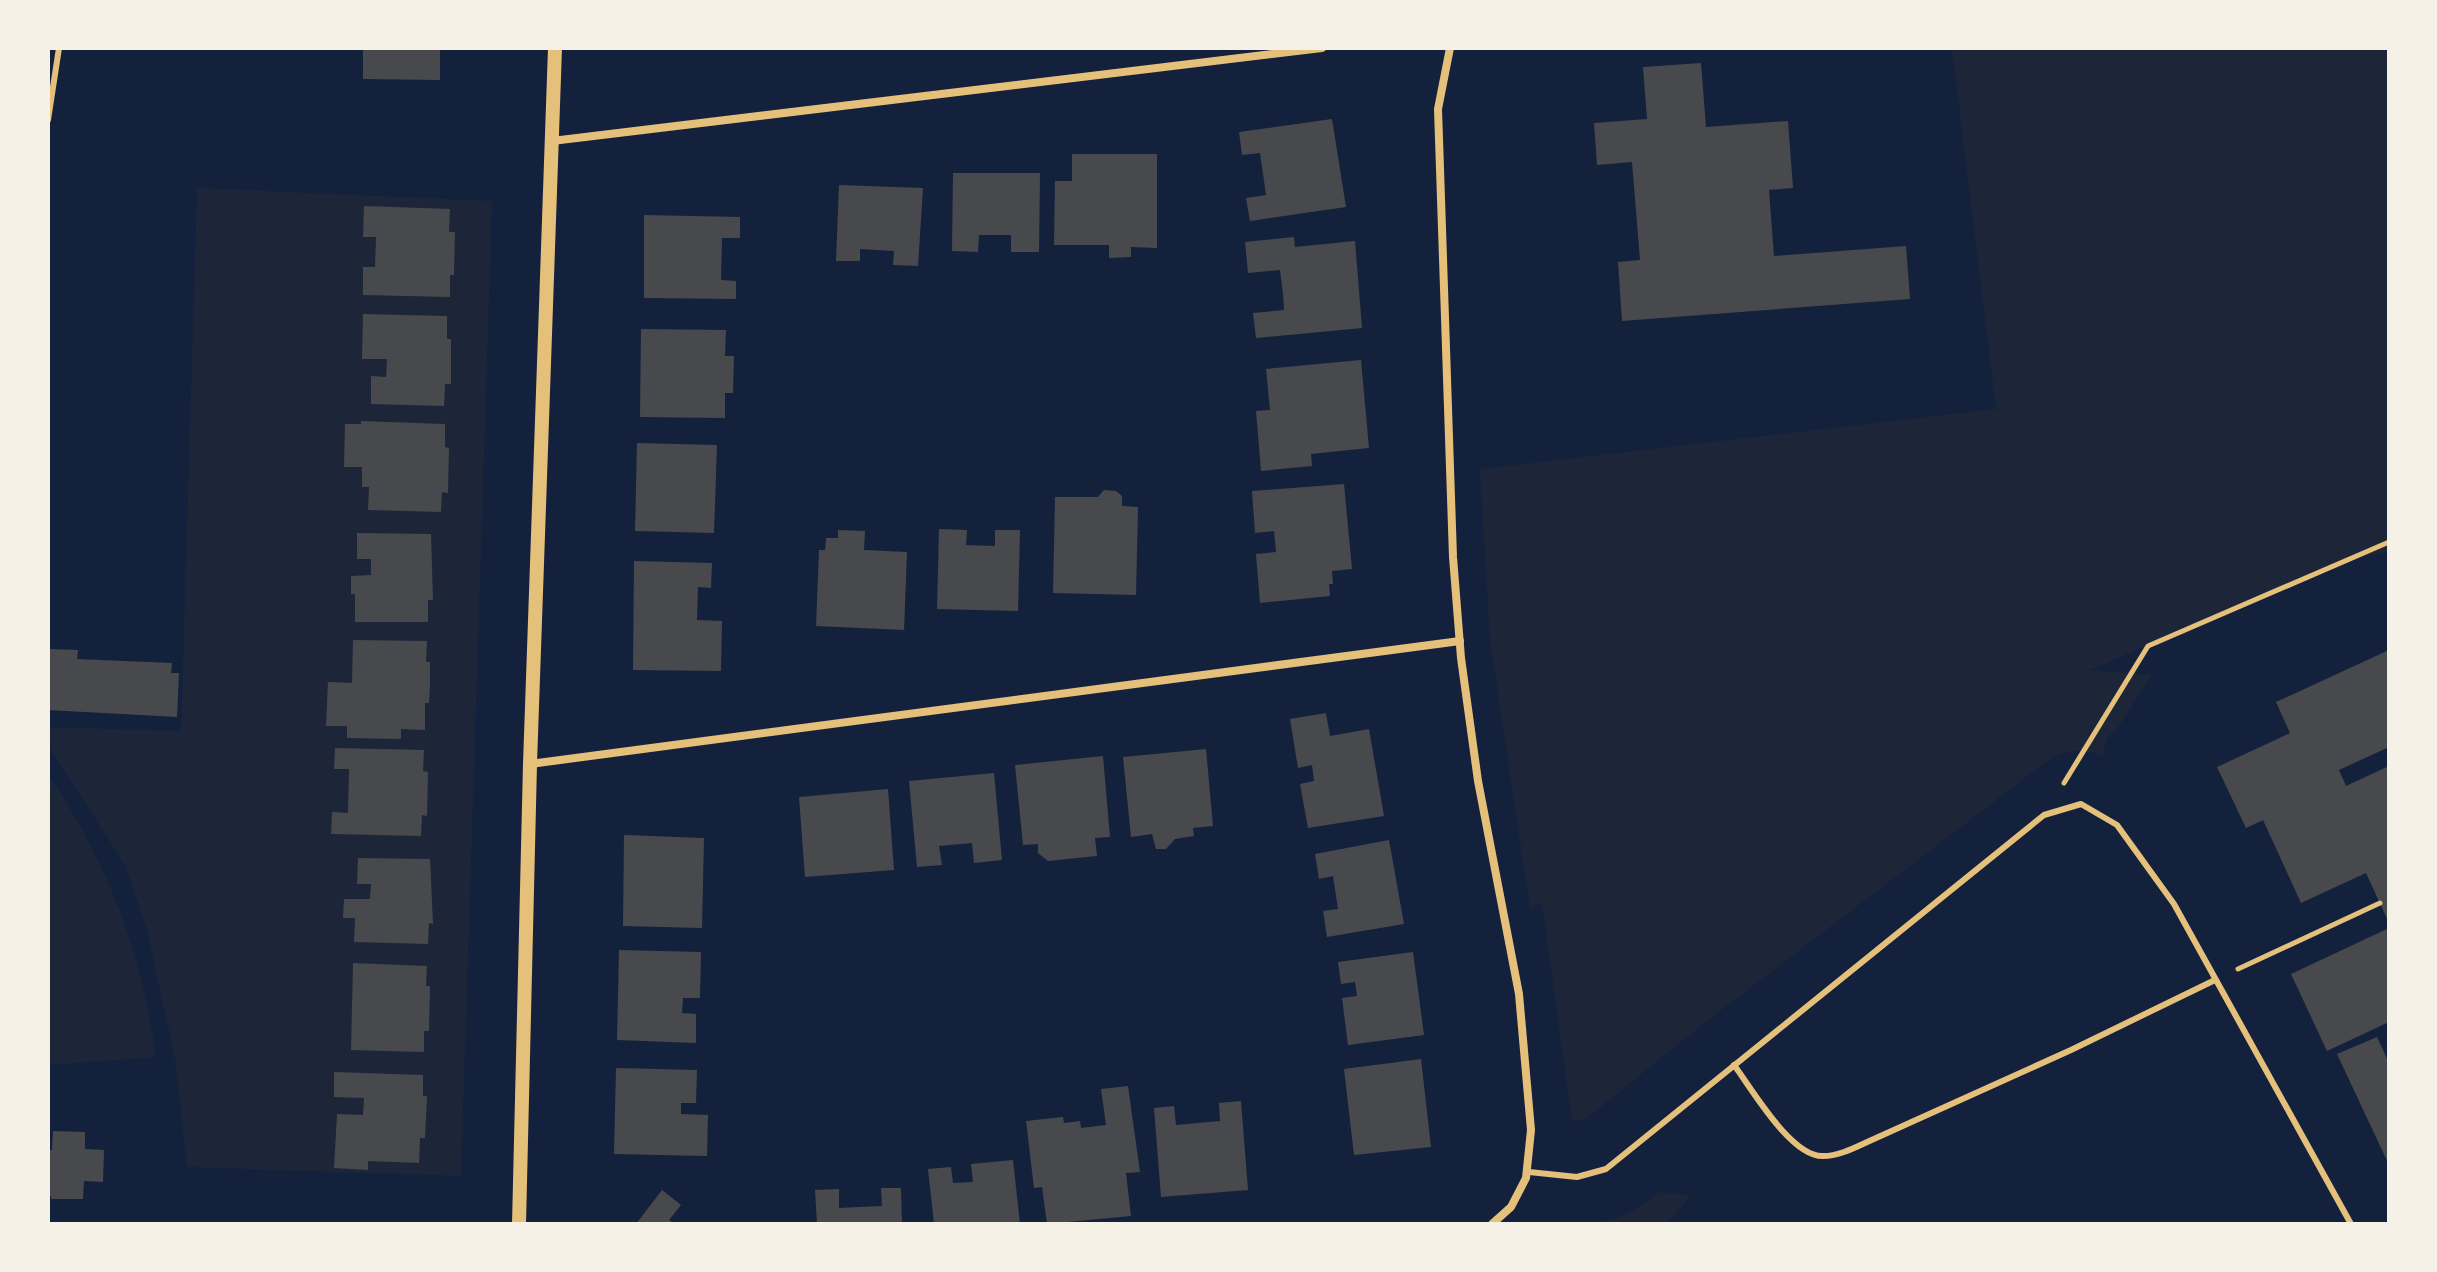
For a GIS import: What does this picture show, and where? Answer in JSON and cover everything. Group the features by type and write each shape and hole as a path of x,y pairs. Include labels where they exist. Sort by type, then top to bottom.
{"street":[{"path":"519,1224 530,764 555,48"},
{"path":"552,141 1322,48"},
{"path":"1450,48 1438,109 1453,557 1478,781 1522,1017 1531,1130 1529,1172 1511,1207 1492,1224"},
{"path":"530,764 1460,641"}],"lane":[{"path":"48,120 53,104 59,48"},
{"path":"1529,1172 1577,1177 1606,1169 2044,815 2081,804 2117,825 2174,904 2351,1224"},
{"path":"1734,1065 1769,1114 1798,1147 1821,1157 1843,1153 2071,1050 2215,980"}],"path":[{"path":"2044,815 2148,646 2389,542"},
{"path":"2215,980 2380,903"}],"shaded area":[{"path":"1952,48 2389,48 2389,551 2334,564 2090,670 2152,675 2119,726 2106,739 2103,757 2077,751 2050,759 1703,1024 1586,1119 1572,1121 1542,903 1530,908 1490,640 1480,469 1996,409"},
{"path":"197,188 492,201 461,1176 187,1167 175,1058 146,926 125,865 48,745 48,727 181,731"},
{"path":"48,775 88,840 119,909 142,982 156,1057 48,1065"},
{"path":"1659,1192 1691,1195 1667,1224 1560,1224 1623,1216"}],"building":[{"path":"440,48 440,80 363,79 363,49"},
{"path":"1701,63 1706,127 1788,121 1793,188 1769,190 1774,256 1906,246 1910,299 1622,321 1618,262 1640,260 1632,162 1597,165 1594,123 1647,119 1643,67"},
{"path":"1332,119 1346,207 1250,221 1246,198 1266,195 1260,153 1242,155 1239,132"},
{"path":"1072,154 1157,154 1157,248 1131,247 1131,257 1109,258 1109,245 1054,245 1055,181 1072,181"},
{"path":"953,173 1040,173 1039,252 1011,252 1011,235 979,235 978,252 952,251"},
{"path":"839,185 923,188 918,266 893,265 894,251 860,249 860,261 836,261"},
{"path":"364,206 450,209 449,232 455,232 450,297 363,295 363,267 375,267 376,237 363,237"},
{"path":"644,215 740,217 740,238 722,238 721,280 736,281 736,299 644,298"},
{"path":"1294,237 1295,247 1355,241 1362,328 1256,338 1253,313 1284,310 1283,294 1280,270 1248,273 1245,242"},
{"path":"363,314 447,316 447,339 451,339 451,384 445,384 444,406 371,404 371,376 386,377 387,359 362,359"},
{"path":"641,329 726,330 725,356 734,356 733,393 725,393 725,418 640,417"},
{"path":"1361,360 1369,448 1311,454 1312,466 1261,471 1256,411 1270,410 1266,369"},
{"path":"361,421 445,424 445,447 449,448 448,493 442,492 441,512 368,510 369,487 362,487 362,467 344,467 345,424 361,424"},
{"path":"637,443 717,445 714,533 635,531"},
{"path":"1344,484 1352,569 1332,571 1330,596 1260,603 1256,554 1276,552 1274,531 1255,533 1252,491"},
{"path":"1104,490 1116,491 1122,496 1122,506 1138,507 1136,595 1053,593 1055,497 1098,497"},
{"path":"939,529 967,530 966,545 995,546 995,530 1020,530 1018,611 937,609"},
{"path":"838,530 865,531 864,550 907,552 904,630 816,626 819,550 825,550 826,538 838,538"},
{"path":"357,533 431,534 433,600 428,600 428,622 355,622 355,594 351,594 351,576 371,575 371,559 357,559"},
{"path":"634,561 712,563 711,588 698,587 697,620 722,621 721,671 633,670"},
{"path":"353,640 427,641 426,662 430,662 430,685 429,703 425,703 425,730 401,729 401,739 347,738 347,726 326,726 328,682 352,683"},
{"path":"48,649 78,650 77,659 172,663 171,673 179,673 177,717 48,710"},
{"path":"2389,650 2389,747 2339,770 2346,786 2389,766 2389,923 2366,873 2301,903 2263,820 2246,828 2217,767 2290,733 2276,702"},
{"path":"1326,713 1330,736 1369,729 1384,816 1308,828 1300,784 1314,781 1312,765 1298,768 1290,719"},
{"path":"335,748 424,750 423,771 428,772 427,816 422,815 421,836 331,834 332,812 348,813 349,769 334,769"},
{"path":"1206,749 1213,826 1193,828 1194,836 1175,839 1166,849 1156,849 1152,834 1131,837 1123,757"},
{"path":"1103,756 1110,837 1095,838 1097,856 1048,861 1038,853 1038,844 1023,845 1015,765"},
{"path":"994,773 1002,860 974,863 972,843 939,846 942,865 917,867 909,781"},
{"path":"888,789 894,870 805,877 799,797"},
{"path":"624,835 704,838 702,928 623,926"},
{"path":"1389,840 1404,924 1327,937 1323,911 1338,909 1333,876 1319,879 1315,854"},
{"path":"358,858 430,859 433,924 429,923 428,944 354,942 355,918 343,918 344,899 370,899 371,884 357,884"},
{"path":"2389,928 2389,1022 2327,1051 2291,974"},
{"path":"619,950 701,952 700,998 683,998 682,1013 696,1014 696,1043 617,1040"},
{"path":"1413,952 1424,1035 1348,1045 1342,998 1357,996 1355,982 1341,984 1338,962"},
{"path":"353,963 427,966 429,1031 424,1031 424,1052 351,1050"},
{"path":"2377,1037 2389,1063 2389,1165 2337,1054"},
{"path":"1421,1059 1431,1147 1354,1155 1344,1069"},
{"path":"616,1068 697,1070 696,1103 681,1103 681,1114 708,1115 707,1156 614,1154"},
{"path":"334,1072 423,1075 423,1096 427,1096 425,1138 420,1138 419,1163 368,1161 368,1170 334,1168 337,1114 363,1115 364,1098 334,1097"},
{"path":"1128,1086 1140,1172 1126,1173 1131,1216 1047,1224 1042,1187 1034,1188 1026,1121 1063,1117 1064,1123 1080,1121 1081,1128 1106,1125 1101,1089"},
{"path":"1241,1101 1248,1190 1161,1197 1154,1108 1174,1106 1176,1125 1220,1121 1219,1103"},
{"path":"53,1131 85,1132 85,1149 104,1150 103,1182 84,1181 83,1199 51,1199 48,1196 48,1150 52,1150"},
{"path":"1013,1160 1020,1224 934,1224 928,1169 951,1167 953,1183 973,1182 971,1164"},
{"path":"881,1188 901,1188 902,1224 817,1224 815,1190 839,1189 839,1208 882,1206"},
{"path":"662,1190 681,1205 669,1220 675,1224 636,1224"}]}
